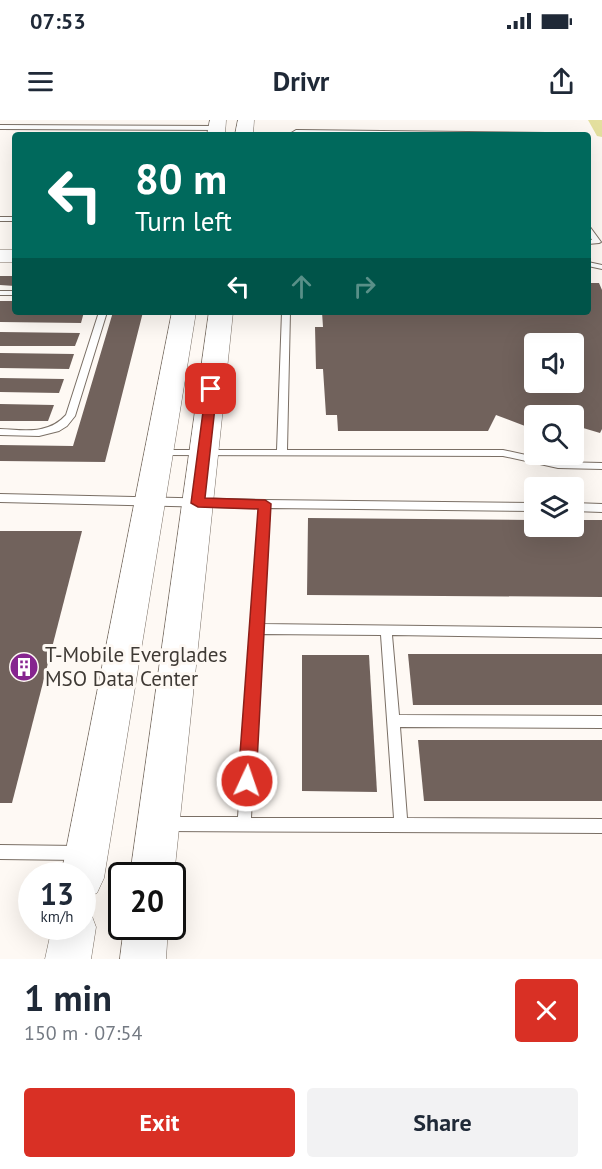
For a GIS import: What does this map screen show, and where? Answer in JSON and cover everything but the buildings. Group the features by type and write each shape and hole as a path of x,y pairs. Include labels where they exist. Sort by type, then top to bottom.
{"street":[{"path":"86,862 183,315"},
{"path":"154,862 221,315"},
{"path":"68,959 72,940"},
{"path":"143,959 145,940"}],"lane":[{"path":"0,127 181,131 217,128"},
{"path":"68,132 70,127"},
{"path":"591,233 597,242 591,242"},
{"path":"0,432 56,431 65,424 70,416 102,315"},
{"path":"282,453 286,315"},
{"path":"159,453 503,453 558,465 602,466"},
{"path":"0,498 524,507"},
{"path":"244,825 265,504"},
{"path":"584,507 602,508"},
{"path":"256,629 602,633"},
{"path":"386,631 401,826"},
{"path":"393,721 602,722"},
{"path":"158,824 602,826"},
{"path":"0,852 65,862"}],"waterway":[{"path":"595,120 602,133"}],"place":[{"name":"T-Mobile Everglades MSO Data Center","path":"24,667"}],"route":[{"path":"211,389 198,503 265,504 247,781"}]}
